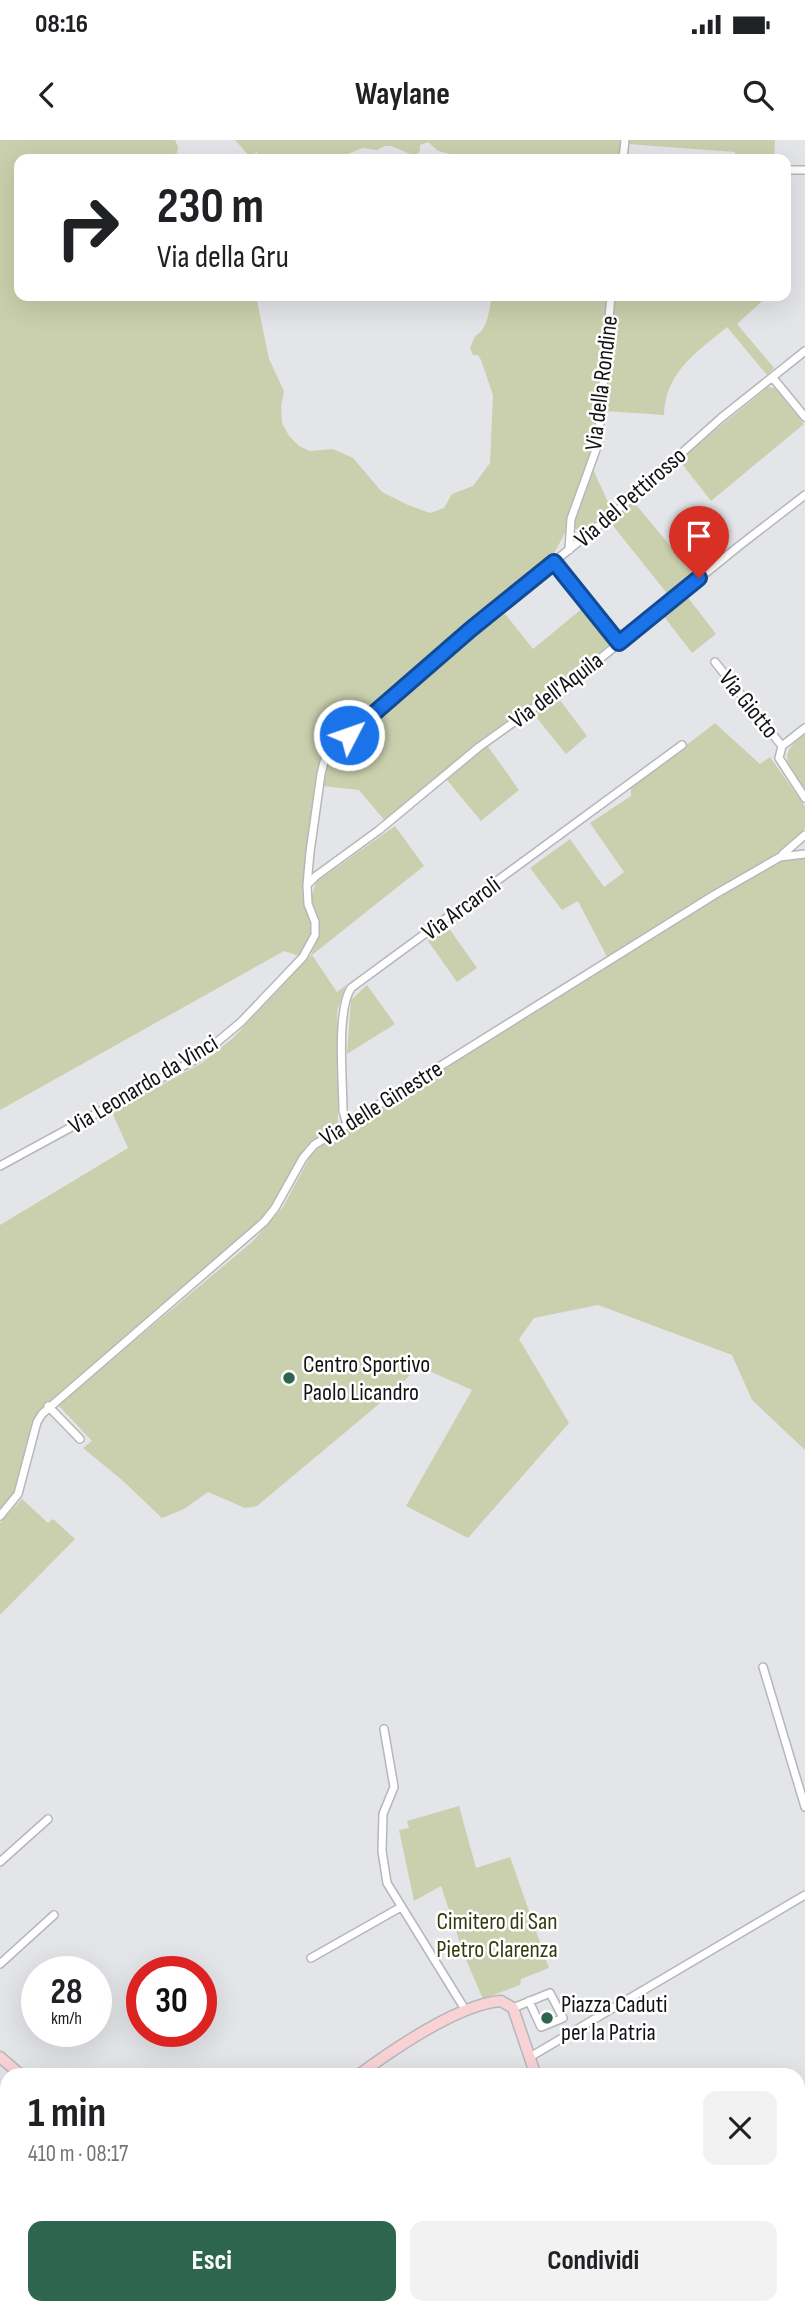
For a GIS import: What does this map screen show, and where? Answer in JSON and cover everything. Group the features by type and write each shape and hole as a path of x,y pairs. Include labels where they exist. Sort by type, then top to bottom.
{"main road":[{"path":"369,2068 425,2031 494,2001 509,2005 533,2068"}],"street":[{"name":"Via della Rondine","path":"569,550 570,519 598,444 611,301"},
{"name":"Via del Pettirosso","path":"303,957 315,935 315,922 308,904 309,858 321,774 330,751 721,418 805,351"},
{"path":"773,378 805,417"},
{"name":"Via dell'Aquila","path":"307,885 379,830 479,747 581,674 805,495"},
{"path":"554,562 619,643"},
{"name":"Via Giotto","path":"715,662 782,746"},
{"path":"805,729 782,746 779,758 805,798"},
{"name":"Via Arcaroli","path":"347,1124 343,1111 343,1011 351,988 682,745"},
{"path":"780,857 805,835"},
{"name":"Via delle Ginestre","path":"0,1516 19,1494 37,1422 48,1406 255,1230 275,1208 307,1151 702,902 780,857 805,854"},
{"path":"309,858 318,866 329,867"},
{"name":"Via Leonardo da Vinci","path":"0,1166 198,1058 241,1022 303,957"},
{"path":"48,1406 80,1439"},
{"path":"764,1667 805,1807"},
{"path":"384,1729 394,1787 383,1814 382,1851 387,1883 466,2011"},
{"path":"0,1862 48,1819"},
{"path":"530,2057 805,1895"},
{"path":"312,1958 401,1907"},
{"path":"0,1964 54,1915"},
{"path":"509,2005 550,1993 563,2018 541,2026 529,2001"}],"green space":[{"path":"0,140 175,140 178,147 174,154 14,154 14,301 257,301 269,359 284,391 282,423 289,436 299,446 310,451 333,449 353,458 382,492 430,513 444,508 452,494 473,486 490,463 493,395 481,360 478,355 473,355 470,348 475,336 483,329 491,301 608,301 594,446 578,487 565,533 550,560 471,626 322,760 304,880 304,900 312,930 311,938 299,956 284,951 0,1110"},
{"path":"235,140 622,140 621,154 450,154 438,151 428,142 420,145 417,154 385,146 377,150 363,148 348,154 247,154"},
{"path":"628,140 775,140 774,154 735,154 627,144"},
{"path":"615,301 762,301 737,324 774,368 767,375 727,327 694,354 676,375 666,400 664,415 605,411"},
{"path":"768,387 775,388 804,424 711,501 679,460"},
{"path":"593,469 611,509 579,534 573,523"},
{"path":"633,501 695,576 669,596 610,522"},
{"path":"686,595 716,634 692,653 662,614"},
{"path":"584,607 613,641 385,821 359,790 323,786 326,767 333,753 502,610 533,649"},
{"path":"556,695 587,736 566,754 532,712"},
{"path":"715,723 760,764 770,757 805,806 805,828 790,845 607,957 578,901 562,910 530,868 570,839 604,887 624,872 590,823 631,796 631,788"},
{"path":"805,734 805,789 790,766 787,754"},
{"path":"487,745 519,790 481,821 447,780"},
{"path":"395,826 424,866 312,955 337,992 346,985 337,1011 338,1125 306,1146 273,1206 243,1236 44,1406 33,1421 15,1493 0,1511 0,1225 128,1148 112,1112 202,1063 233,1038 311,955 319,933 311,899 316,882"},
{"path":"794,857 805,858 805,1450 752,1400 732,1355 598,1305 534,1318 519,1339 569,1423 468,1538 406,1506 472,1390 418,1366 397,1389 257,1506 245,1508 208,1492 184,1509 162,1518 83,1448 92,1441 58,1405 252,1242 283,1207 311,1155 320,1147 777,861"},
{"path":"448,927 477,968 457,982 428,941"},
{"path":"367,985 395,1024 347,1054 351,1000"},
{"path":"22,1499 48,1523 53,1519 75,1539 0,1615 0,1523"},
{"name":"Cimitero di San Pietro Clarenza","path":"459,1806 476,1868 510,1857 549,1968 521,1979 520,1985 483,1999 464,1955 441,1886 414,1901 399,1830 409,1828 407,1821"}],"place":[{"name":"Centro Sportivo Paolo Licandro","path":"289,1378"},
{"name":"Piazza Caduti per la Patria","path":"547,2018"}],"route":[{"path":"349,735 471,629 554,562 619,643 699,578"}]}
